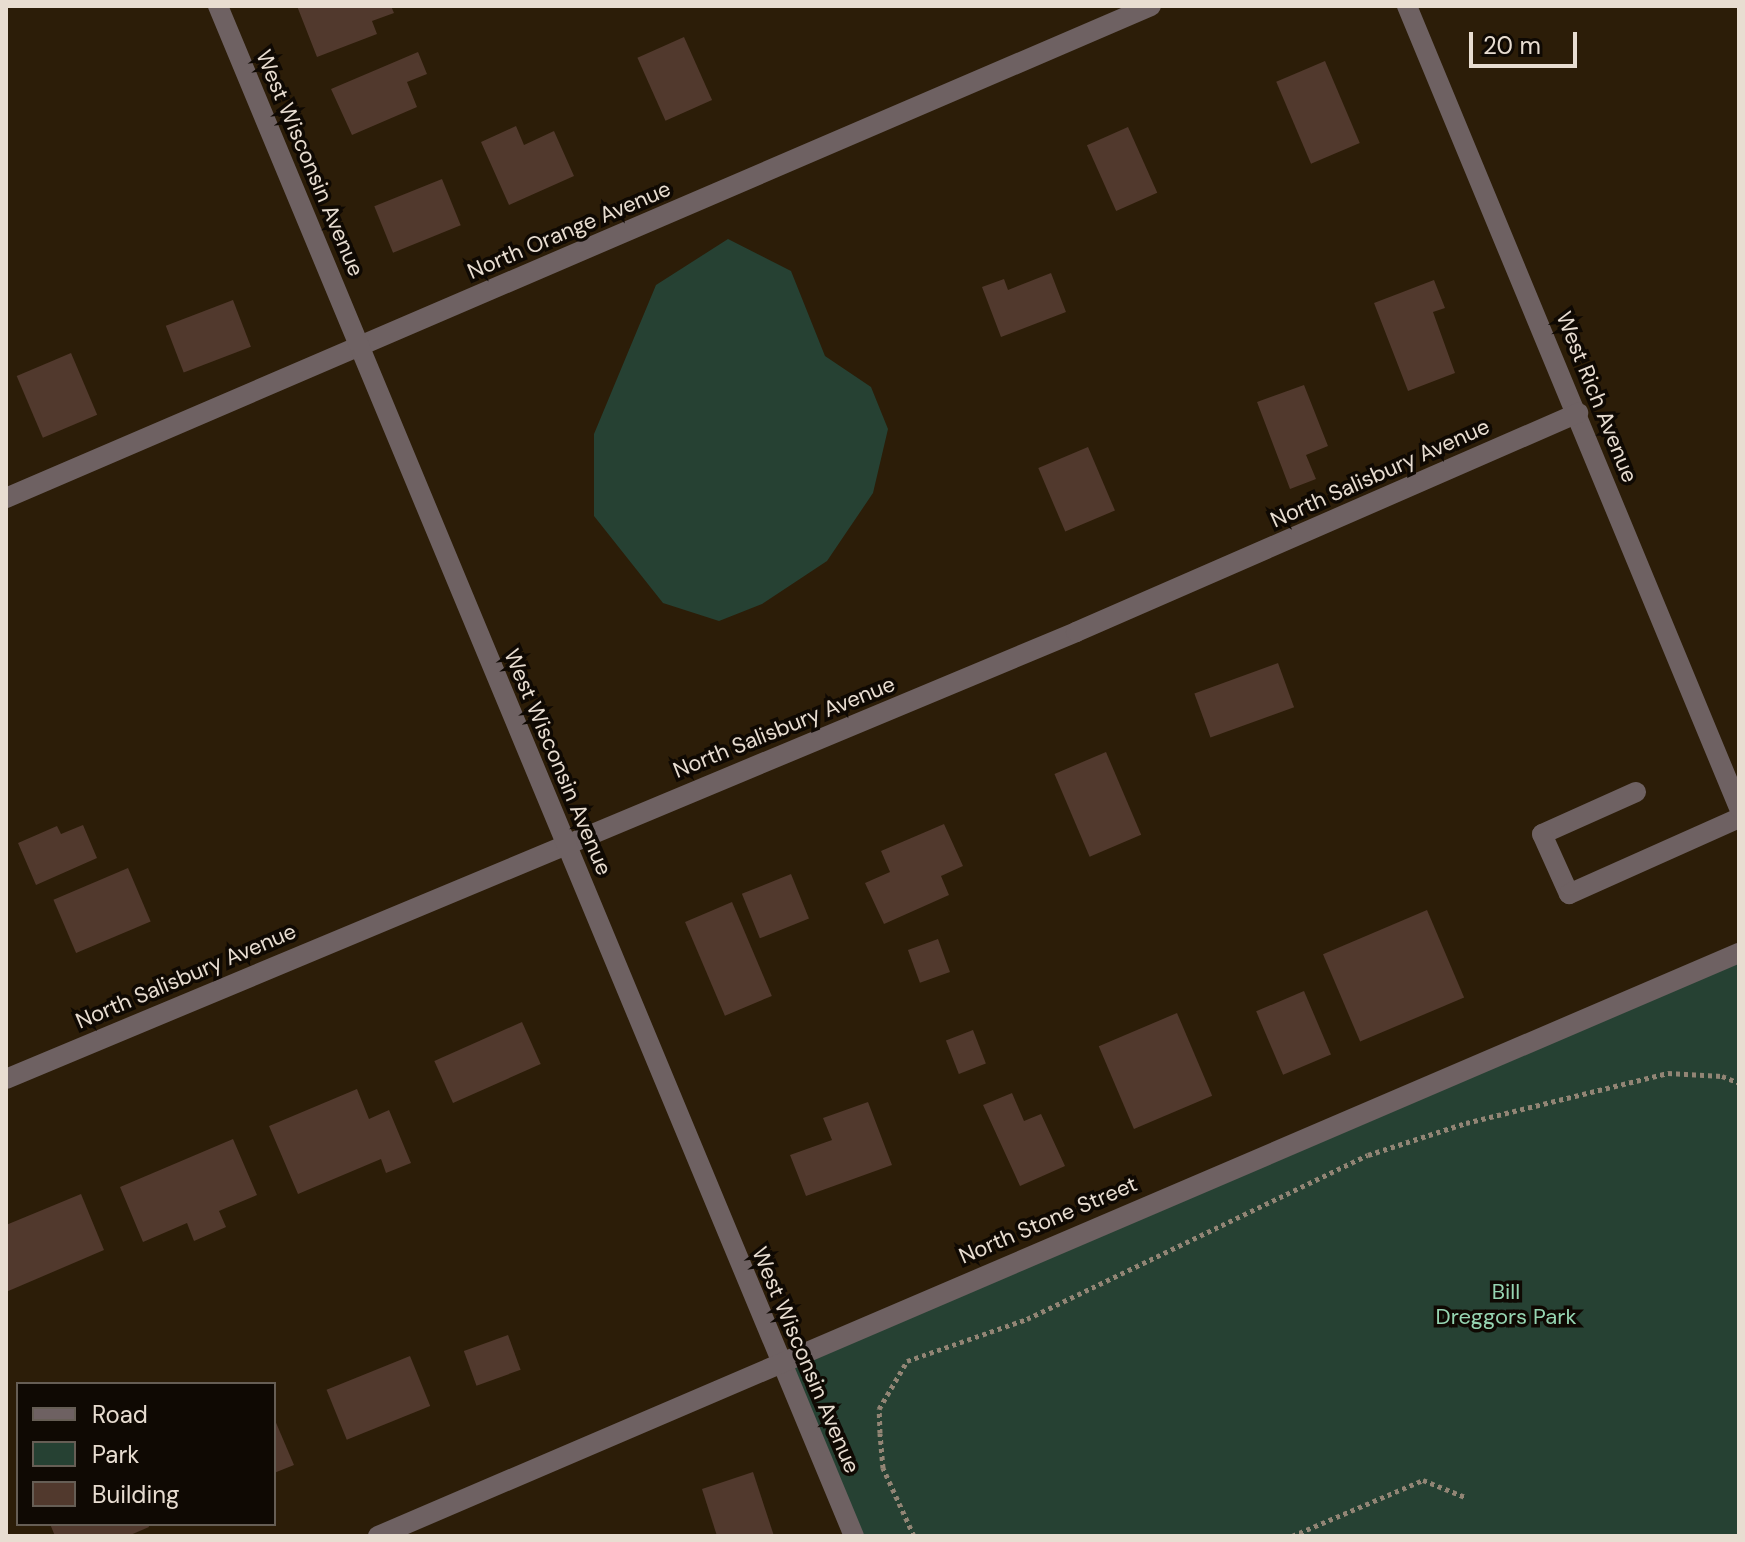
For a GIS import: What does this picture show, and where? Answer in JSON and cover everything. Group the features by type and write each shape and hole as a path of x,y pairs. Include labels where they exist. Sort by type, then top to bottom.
{"street":[{"name":"West Wisconsin Avenue","path":"218,6 854,1536"},
{"name":"North Orange Avenue","path":"6,498 1151,6"},
{"name":"West Rich Avenue","path":"1407,6 1739,808"},
{"name":"North Salisbury Avenue","path":"6,1079 1076,632 1578,413"},
{"path":"1636,792 1542,834 1569,894 1739,818"},
{"name":"North Stone Street","path":"378,1536 780,1360 1739,953"}],"path":[{"path":"914,1536 883,1468 879,1421 879,1409 907,1361 1027,1319 1368,1155 1653,1076 1722,1076 1739,1083"},
{"path":"1292,1536 1423,1480 1465,1497"}],"green space":[{"path":"728,239 791,271 825,356 871,387 888,429 873,493 827,561 762,604 719,621 663,603 594,516 594,434 656,285"},
{"name":"Bill Dreggors Park","path":"1739,953 1739,1536 854,1536 780,1360"}],"building":[{"path":"297,6 391,6 394,13 372,21 377,34 317,57"},
{"path":"684,37 712,100 665,121 637,58"},
{"path":"418,52 427,74 407,82 417,107 352,135 331,89"},
{"path":"1325,61 1360,143 1311,164 1276,82"},
{"path":"516,126 524,145 554,131 574,176 509,205 481,142"},
{"path":"1128,127 1157,193 1116,211 1087,145"},
{"path":"442,179 461,225 393,253 374,206"},
{"path":"1051,273 1066,312 1001,337 982,287 1004,279 1008,290"},
{"path":"1434,280 1445,308 1433,312 1455,373 1408,391 1374,303"},
{"path":"233,300 251,347 184,372 166,326"},
{"path":"71,353 97,415 43,438 17,376"},
{"path":"1304,385 1328,446 1306,455 1316,479 1290,489 1257,402"},
{"path":"1088,447 1115,511 1065,532 1038,468"},
{"path":"1278,663 1294,707 1210,738 1194,693"},
{"path":"1106,752 1141,835 1090,857 1054,774"},
{"path":"944,824 963,866 941,876 949,895 884,924 865,883 890,872 881,851"},
{"path":"83,825 97,858 36,885 18,843 57,826 61,834"},
{"path":"128,868 151,921 76,953 53,900"},
{"path":"791,874 809,919 760,938 742,894"},
{"path":"732,902 772,996 725,1016 685,922"},
{"path":"1427,910 1464,997 1360,1042 1323,954"},
{"path":"938,939 950,972 920,983 908,950"},
{"path":"1304,991 1331,1055 1283,1075 1256,1011"},
{"path":"1177,1013 1212,1096 1134,1129 1099,1046"},
{"path":"522,1022 541,1064 453,1103 434,1061"},
{"path":"973,1030 986,1064 959,1074 946,1040"},
{"path":"357,1089 369,1119 389,1110 411,1163 386,1173 381,1159 298,1194 269,1126"},
{"path":"1012,1093 1024,1121 1041,1114 1065,1166 1020,1186 983,1105"},
{"path":"868,1102 892,1165 806,1196 790,1155 832,1140 823,1118"},
{"path":"233,1139 257,1195 219,1211 226,1227 194,1241 187,1223 143,1242 120,1187"},
{"path":"81,1194 104,1250 6,1292 6,1225"},
{"path":"508,1335 521,1370 476,1386 464,1351"},
{"path":"410,1356 430,1406 347,1440 327,1390"},
{"path":"276,1423 294,1465 276,1472"},
{"path":"753,1472 774,1536 717,1536 702,1489"},
{"path":"51,1526 149,1527 128,1536 55,1536"}]}
